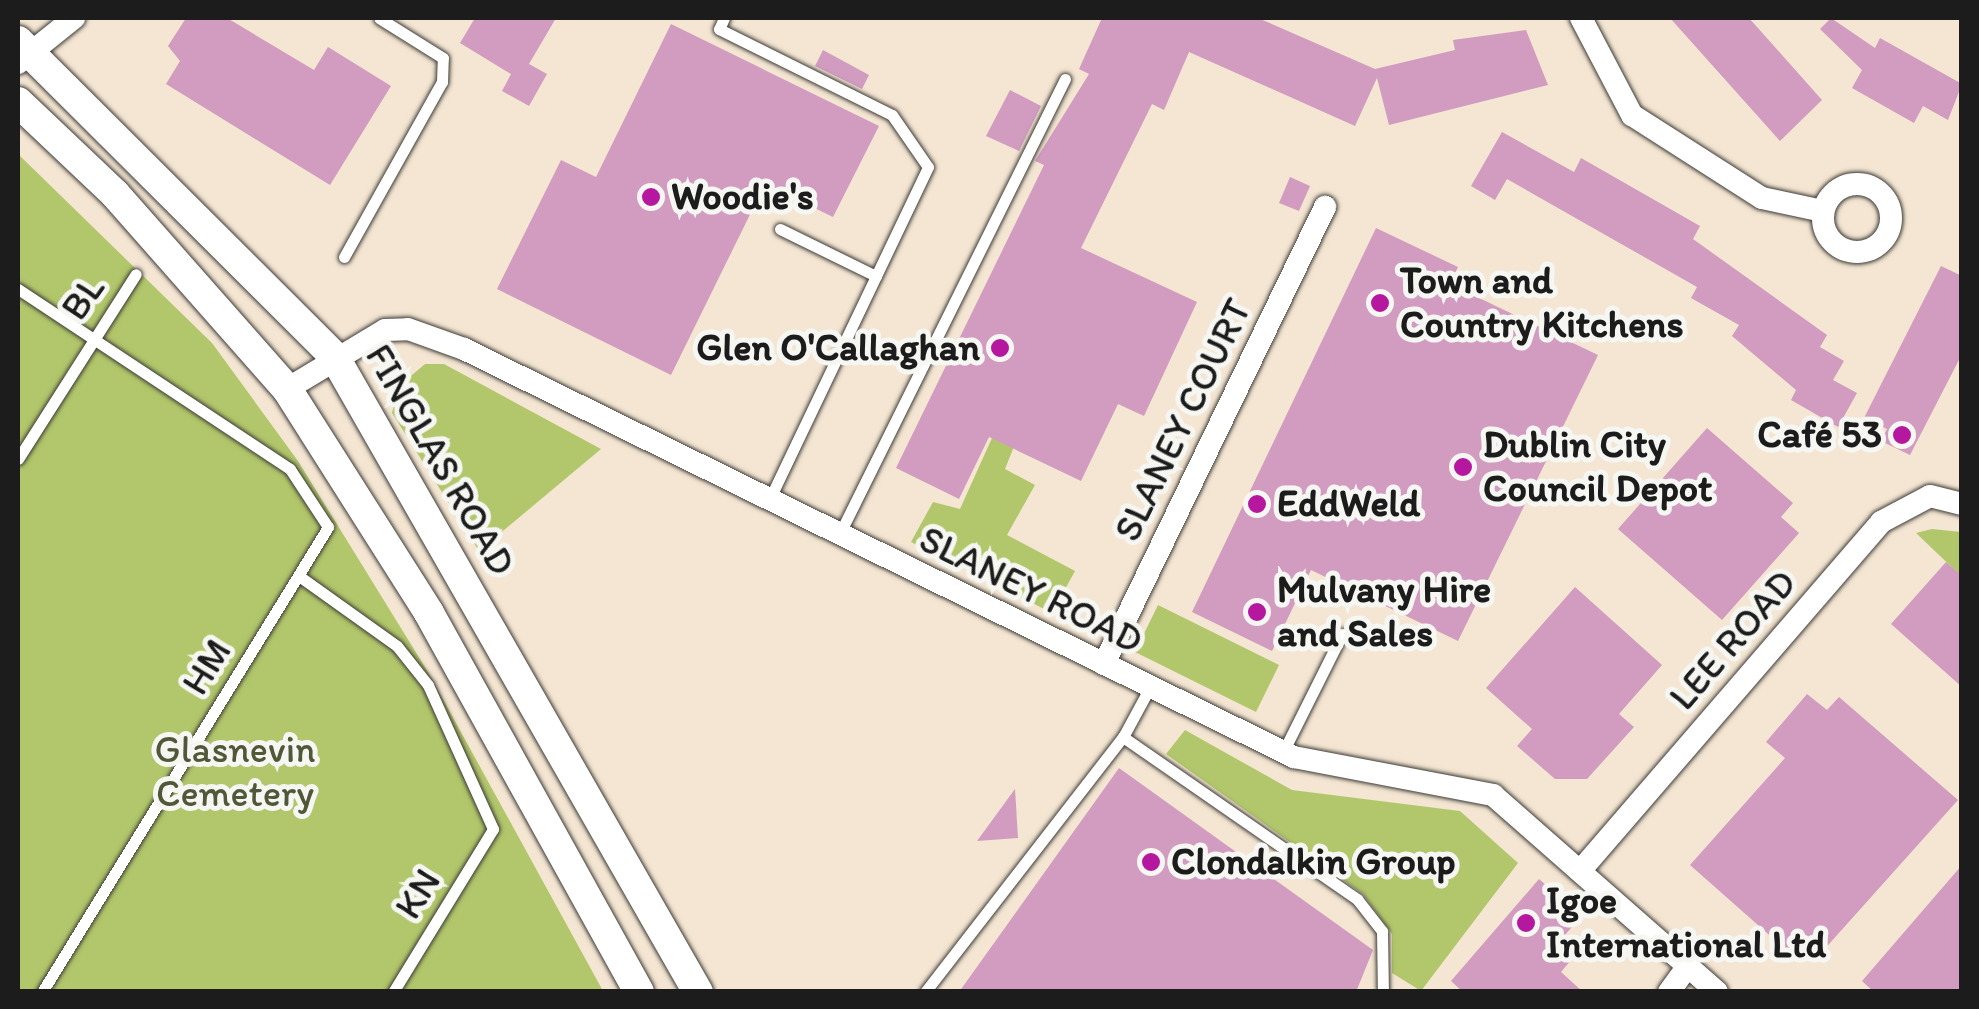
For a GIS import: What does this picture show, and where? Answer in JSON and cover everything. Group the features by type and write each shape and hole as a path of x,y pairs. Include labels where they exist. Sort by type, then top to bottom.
{"main road":[{"name":"FINGLAS ROAD","path":"21,52 334,356 698,992"},
{"path":"18,102 115,194 288,390 430,613 638,992"}],"street":[{"path":"21,52 74,18"},
{"path":"1581,18 1632,114 1762,198 1824,211"},
{"name":"SLANEY COURT","path":"1104,664 1326,207"},
{"name":"SLANEY ROAD","path":"288,390 334,356 408,328 1282,752 1363,777 1470,784 1580,871 1717,992"},
{"name":"LEE ROAD","path":"1580,871 1881,522 1930,496 1962,504"},
{"path":"1669,992 1688,966"}],"lane":[{"path":"344,257 442,82 443,58 380,18"},
{"path":"724,18 718,29 892,115 928,167 769,501"},
{"path":"839,535 1065,79"},
{"path":"780,229 876,276"},
{"name":"BL","path":"18,459 91,338 136,274"},
{"path":"18,290 91,338"},
{"name":"HM","path":"42,992 328,527 290,469 91,338"},
{"name":"KN","path":"299,576 397,646 428,685 494,828 393,992"},
{"path":"1282,752 1342,634"},
{"path":"924,992 1123,737 1150,687"},
{"path":"1123,737 1357,899 1382,931 1383,992"}],"green space":[{"name":"Glasnevin Cemetery","path":"18,154 212,343 298,461 428,672 603,991 18,991"},
{"path":"1028,358 1029,409 1005,469 1035,485 1007,535 1075,571 1052,613 911,542 933,502 960,509"},
{"path":"425,364 444,364 601,449 479,551 392,413 399,386"},
{"path":"1932,529 1961,532 1961,576 1916,533"},
{"path":"1158,605 1279,665 1256,712 1135,652"},
{"path":"1185,730 1292,790 1460,811 1518,863 1421,991 1392,973 1392,934 1363,894 1166,754"}],"building":[{"path":"186,18 227,18 314,70 328,47 391,86 330,185 166,84 180,61 168,46"},
{"path":"475,18 556,18 529,64 547,74 529,106 502,91 511,74 460,43"},
{"path":"1102,18 1258,18 1375,69 1455,50 1453,40 1526,30 1548,85 1389,125 1377,78 1355,126 1189,52 1164,110 1152,104 1081,248 1197,302 1144,416 1118,404 1081,481 989,437 959,499 896,468 1044,165 1035,161 1089,74 1079,69"},
{"path":"1670,18 1749,18 1822,100 1780,141"},
{"path":"1831,18 1875,48 1880,38 1962,84 1948,120 1923,106 1914,123 1852,88 1862,70 1820,29"},
{"name":"Woodie's","path":"671,24 879,126 833,217 765,184 671,375 497,289 561,160 596,177"},
{"path":"823,50 869,75 862,89 815,66"},
{"path":"1010,90 1041,106 1019,151 986,136"},
{"path":"1502,132 1574,172 1581,158 1700,226 1693,239 1827,335 1820,347 1844,361 1833,380 1857,393 1838,427 1791,400 1796,390 1732,336 1739,325 1691,298 1697,287 1507,179 1495,200 1471,186"},
{"path":"1290,177 1310,186 1299,211 1279,203"},
{"path":"1376,228 1458,267 1450,284 1598,355 1458,641 1311,570 1272,651 1192,612"},
{"path":"1941,266 1962,276 1962,354 1910,455 1881,441 1887,429 1864,418"},
{"path":"1707,428 1793,503 1781,517 1799,533 1722,620 1618,529"},
{"path":"1946,562 1962,576 1962,687 1891,624"},
{"path":"1575,587 1662,665 1619,714 1634,727 1587,779 1555,779 1517,746 1532,729 1486,688"},
{"path":"1807,694 1827,710 1839,697 1958,800 1821,953 1808,941 1794,957 1690,865 1785,758 1766,742"},
{"name":"Clondalkin Group","path":"1119,768 1373,950 1356,992 959,992"},
{"path":"1015,789 1018,838 977,841"},
{"path":"1962,865 1962,992 1874,992 1862,981"},
{"name":"Igoe International Ltd","path":"1539,879 1581,916 1565,935 1581,948 1561,972 1583,992 1463,992 1451,981"}],"place":[{"name":"Woodie's","path":"651,197"},
{"name":"Town and Country Kitchens","path":"1380,303"},
{"name":"Glen O'Callaghan","path":"1000,348"},
{"name":"Café 53","path":"1902,435"},
{"name":"Dublin City Council Depot","path":"1463,467"},
{"name":"EddWeld","path":"1257,504"},
{"name":"Mulvany Hire and Sales","path":"1257,612"},
{"name":"Clondalkin Group","path":"1151,862"},
{"name":"Igoe International Ltd","path":"1526,923"}]}
